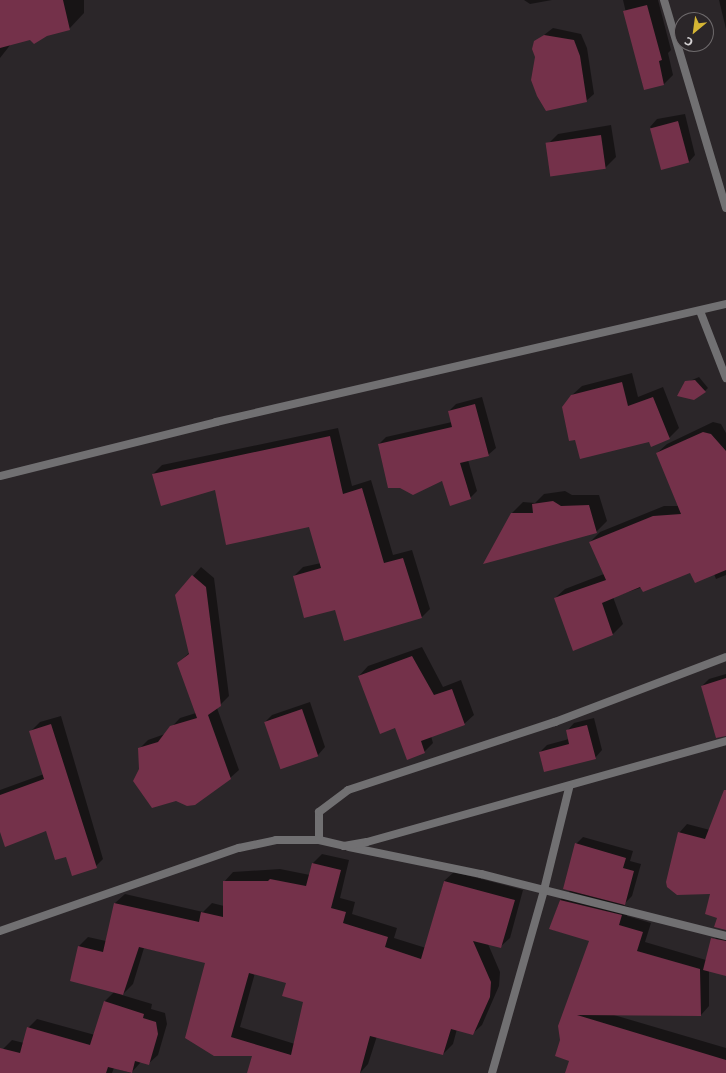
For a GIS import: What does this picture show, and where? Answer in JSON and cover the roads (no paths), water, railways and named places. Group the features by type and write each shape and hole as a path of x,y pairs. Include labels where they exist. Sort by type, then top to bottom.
{"street":[{"path":"664,0 726,208"},
{"path":"0,476 216,422 726,304"},
{"path":"700,311 726,378"},
{"path":"319,840 319,812 348,790 555,722 726,657"},
{"path":"344,846 569,788 726,741"},
{"path":"492,1073 544,890 569,788"},
{"path":"0,931 239,848 276,840 319,840 544,890 726,936"}]}
